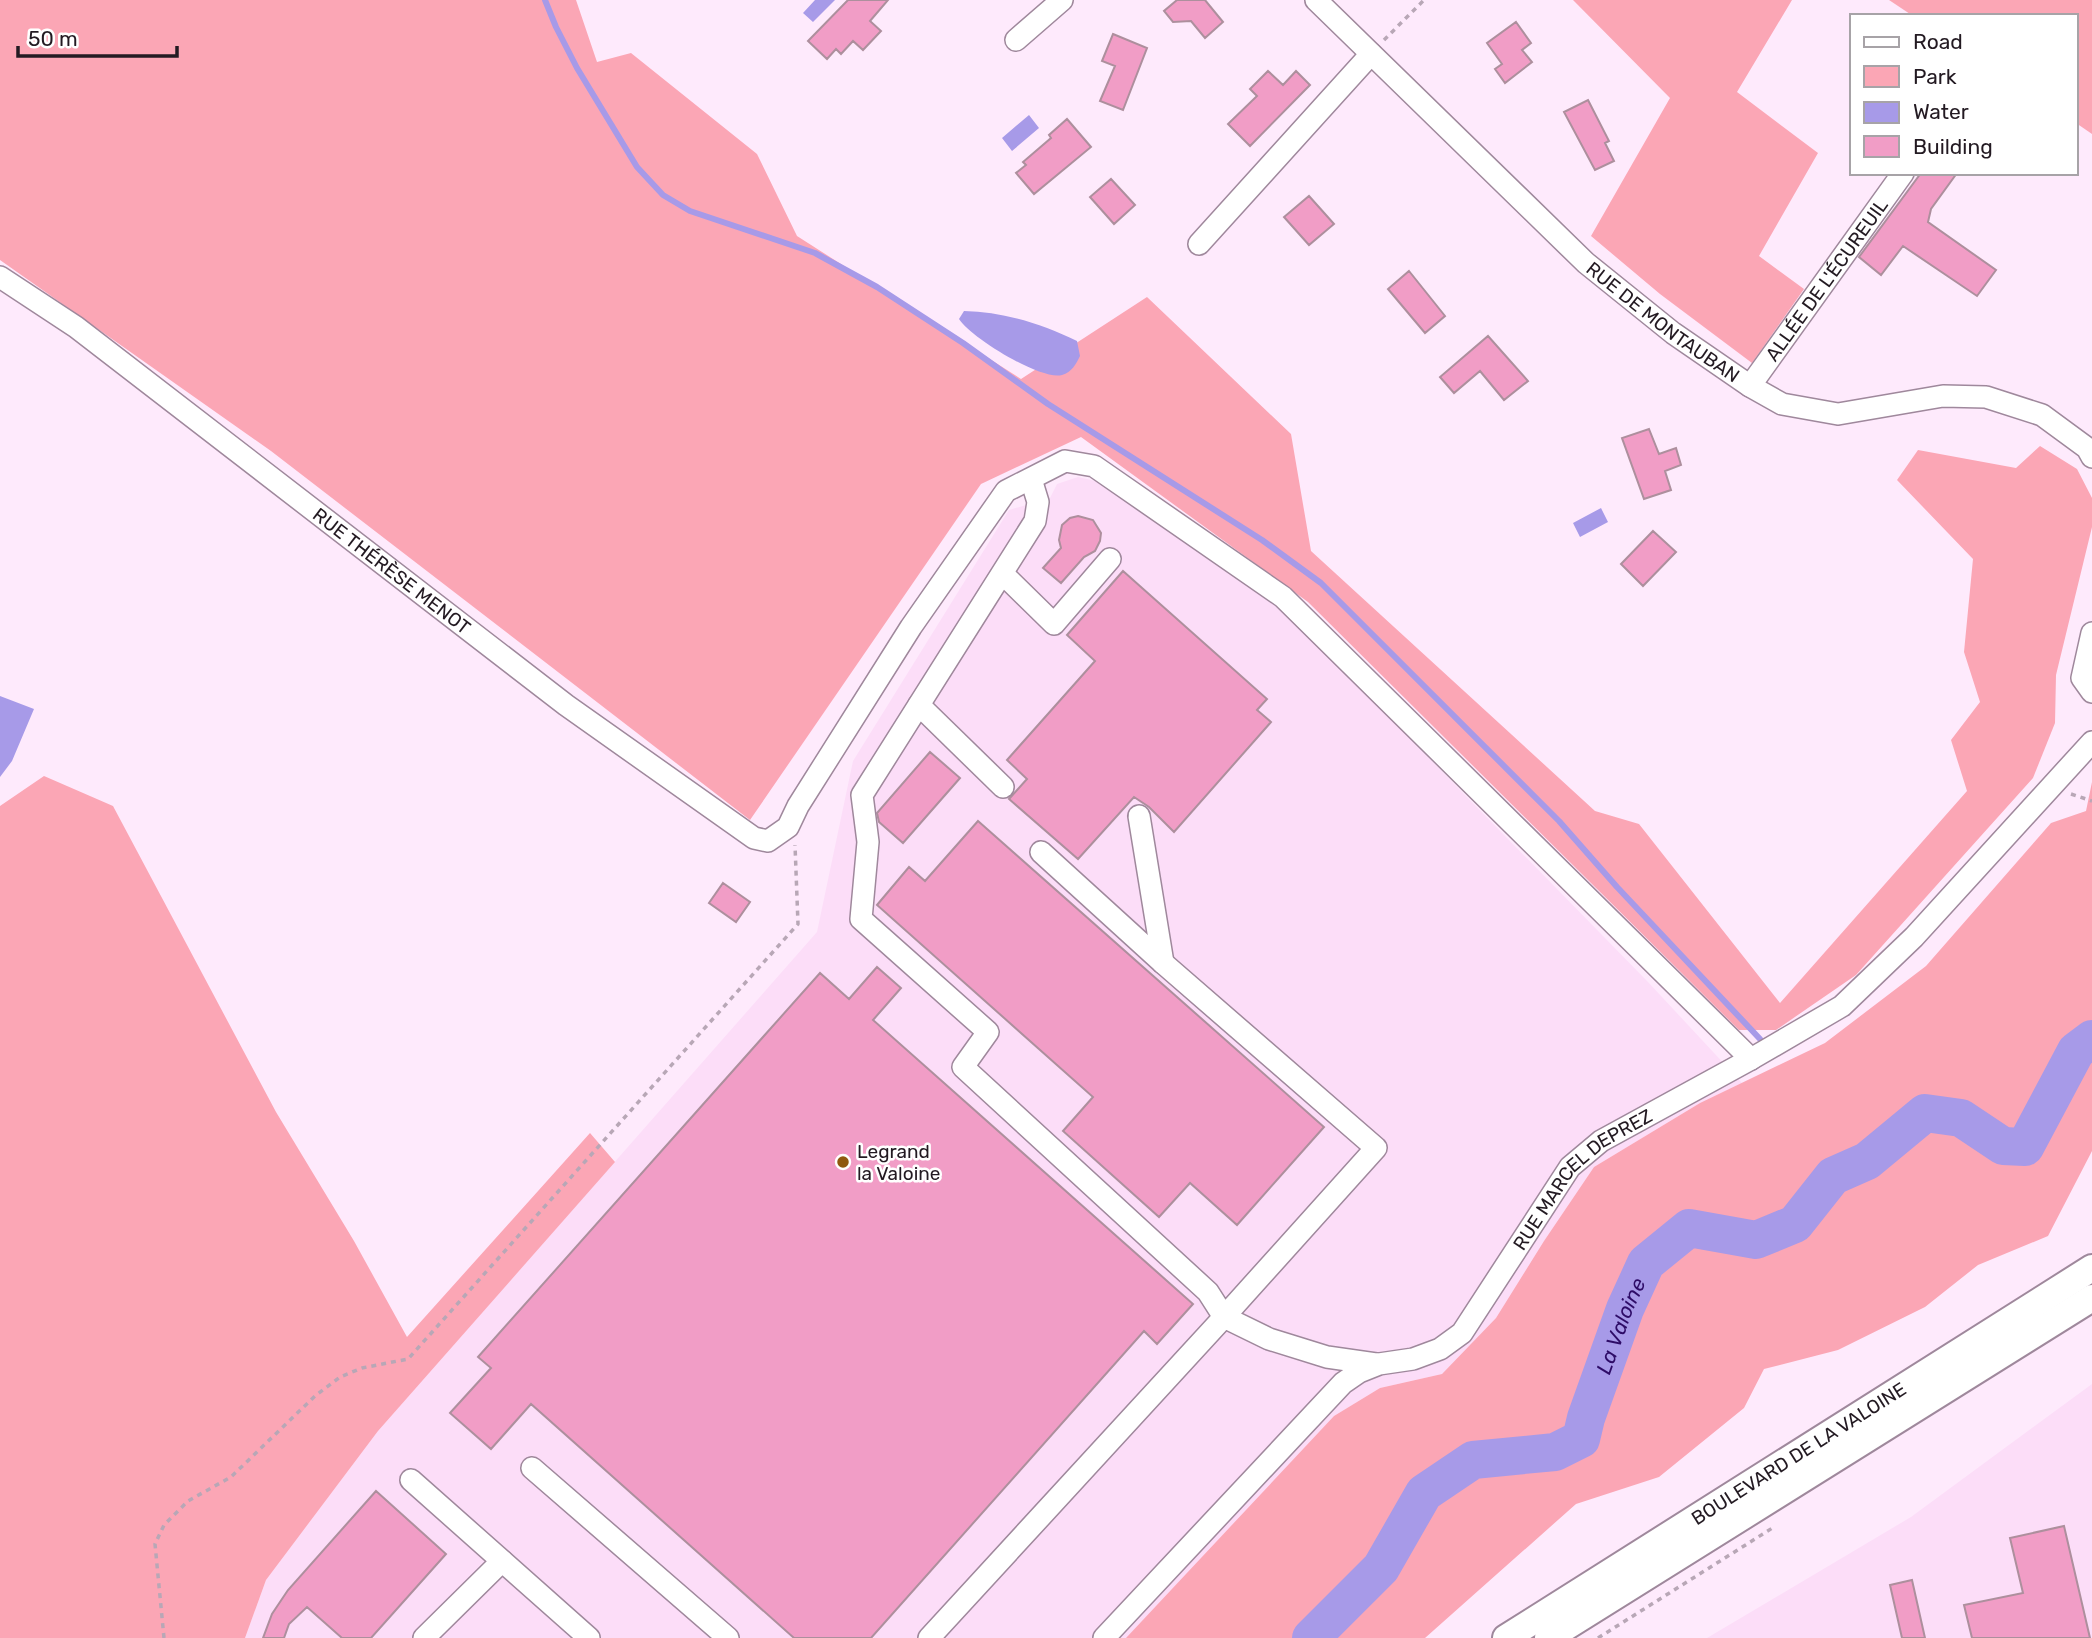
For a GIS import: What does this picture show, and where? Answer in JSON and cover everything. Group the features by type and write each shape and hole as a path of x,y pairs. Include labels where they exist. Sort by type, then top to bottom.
{"main road":[{"name":"BOULEVARD DE LA VALOINE","path":"1506,1638 2092,1268"},
{"name":"BOULEVARD DE LA VALOINE","path":"1548,1638 2092,1298"}],"street":[{"path":"1016,40 1062,0"},
{"name":"RUE DE MONTAUBAN","path":"1316,0 1586,263 1673,333 1749,386 1782,404 1838,414 1943,396 1986,397 2042,415 2087,448 2092,457"},
{"path":"1199,244 1371,54"},
{"name":"ALLÉE DE L'ÉCUREUIL","path":"1749,386 1902,175"},
{"name":"RUE THÉRÈSE MENOT","path":"0,277 76,327 566,705 754,838 768,841 788,827"},
{"path":"788,827 798,806 911,627 1006,491 1065,461 1094,466 1283,597 1751,1059"},
{"path":"1031,479 1038,502 1035,521 862,795 868,842 861,919 988,1032 963,1068 1208,1292 1224,1317 1269,1339 1327,1357 1379,1364"},
{"path":"1003,574 1054,624 1110,559"},
{"path":"2092,633 2082,678 2092,692"},
{"path":"919,705 1003,787"},
{"name":"RUE MARCEL DEPREZ","path":"1104,1638 1343,1383 1359,1372 1379,1364 1413,1359 1440,1349 1462,1333 1570,1167 1601,1141 1842,1006 1914,936 2092,742"},
{"path":"1139,816 1163,963"},
{"path":"929,1638 1376,1148 1163,963 1041,852"},
{"path":"532,1468 728,1638"},
{"path":"411,1480 589,1638"},
{"path":"424,1638 502,1561"}],"path":[{"path":"1371,54 1424,0"},
{"path":"164,1638 155,1544 163,1525 188,1501 231,1477 315,1396 340,1377 362,1368 408,1359 761,966 798,924 797,850 788,827"}],"shaded area":[{"path":"1078,477 1100,482 1276,602 1648,982 1742,1083 1700,1103 1594,1167 1496,1318 1442,1374 1380,1388 1334,1416 1126,1638 245,1638 266,1580 378,1431 817,932 853,761 1009,510 1050,498 1057,484"},
{"path":"2092,1384 2092,1638 1707,1638 1911,1517"}],"green space":[{"path":"0,0 576,0 597,62 631,53 757,154 797,236 1021,379 1147,297 1291,434 1311,551 1595,811 1639,824 1780,1003 1967,791 1951,740 1980,702 1964,652 1973,559 1897,480 1918,450 2016,468 2040,446 2077,469 2092,498 2092,527 2056,675 2055,723 2033,778 1856,975 1776,1030 1739,1030 1308,602 1081,437 981,484 750,820 271,451 0,260"},
{"path":"1573,0 1792,0 1737,92 1818,153 1759,256 1804,289 1752,363 1660,294 1591,236 1670,98"},
{"path":"1889,0 2092,0 2092,134 2078,124 2078,14 1910,14"},
{"path":"44,776 113,806 276,1112 354,1241 407,1337 590,1133 615,1162 378,1431 266,1580 245,1638 0,1638 0,806"},
{"path":"2092,782 2092,1151 2048,1236 1978,1265 1925,1307 1838,1350 1764,1369 1744,1408 1659,1477 1576,1504 1425,1638 1126,1638 1334,1416 1380,1388 1442,1374 1496,1318 1594,1167 1700,1103 1825,1043 1926,966 2051,823 2086,811"}],"water":[{"path":"815,0 835,0 813,22 803,13"},
{"path":"1029,115 1039,128 1012,151 1002,138"},
{"path":"964,311 1008,316 1050,329 1077,341 1080,356 1071,370 1062,375 1052,375 1023,365 966,327 959,319"},
{"path":"1601,508 1608,522 1580,537 1573,523"},
{"path":"0,696 34,709 12,761 0,777"}],"building":[{"path":"848,0 888,0 870,21 881,31 863,50 853,41 841,54 836,49 827,59 808,41"},
{"path":"1177,0 1205,0 1223,22 1205,38 1191,21 1173,22 1164,11"},
{"path":"1516,22 1531,43 1522,50 1532,62 1505,83 1495,69 1502,64 1487,43"},
{"path":"1113,34 1147,48 1123,110 1100,101 1115,66 1102,61"},
{"path":"1268,71 1283,85 1296,71 1310,85 1250,146 1228,124 1257,96 1250,89"},
{"path":"1588,100 1609,141 1605,143 1614,161 1595,170 1564,112"},
{"path":"1067,119 1091,147 1034,194 1016,173 1026,165 1023,162 1051,138 1049,135"},
{"path":"1920,175 1956,175 1931,209 1928,222 1996,270 1977,296 1903,246 1881,275 1859,257"},
{"path":"1111,179 1135,205 1114,224 1090,197"},
{"path":"1309,196 1334,224 1309,245 1284,217"},
{"path":"1409,271 1445,316 1425,333 1388,289"},
{"path":"1488,336 1528,381 1504,400 1480,371 1454,393 1440,377"},
{"path":"1649,429 1659,454 1676,448 1681,465 1665,471 1671,490 1644,499 1622,438"},
{"path":"1078,516 1093,520 1101,533 1100,541 1095,551 1084,557 1061,583 1043,568 1061,548 1059,540 1062,525 1070,518"},
{"path":"1653,531 1676,552 1643,586 1621,564"},
{"path":"1123,571 1267,699 1257,710 1271,722 1174,832 1149,807 1134,797 1078,859 1009,799 1027,779 1007,760 1095,661 1067,635"},
{"path":"930,752 960,778 903,843 879,822 877,813"},
{"path":"978,821 1324,1127 1237,1225 1190,1183 1159,1217 1063,1131 1093,1097 877,905 909,867 925,881"},
{"path":"723,883 750,902 736,922 709,903"},
{"name":"Legrand la Valoine","path":"877,967 901,988 873,1020 1193,1304 1157,1344 1144,1331 871,1638 794,1638 531,1404 491,1449 450,1413 491,1368 478,1357 820,973 849,999"},
{"path":"376,1491 446,1554 371,1638 342,1638 307,1607 289,1624 284,1638 263,1638 272,1614 288,1590"},
{"path":"2064,1526 2090,1638 1972,1638 1964,1605 2023,1593 2010,1538"},
{"path":"1912,1580 1925,1638 1902,1638 1890,1585"}],"waterway":[{"path":"545,0 577,68 637,167 663,195 690,211 815,253 877,287 963,343 1048,404 1262,540 1321,583 1559,821 1760,1039"},
{"name":"La Valoine","path":"1311,1638 1381,1568 1424,1493 1473,1460 1555,1452 1581,1439 1625,1309 1646,1263 1689,1228 1756,1240 1795,1224 1833,1176 1867,1161 1925,1113 1961,1118 2003,1146 2025,1147 2076,1051 2092,1039"}],"place":[{"name":"Legrand la Valoine","path":"843,1162"}]}
